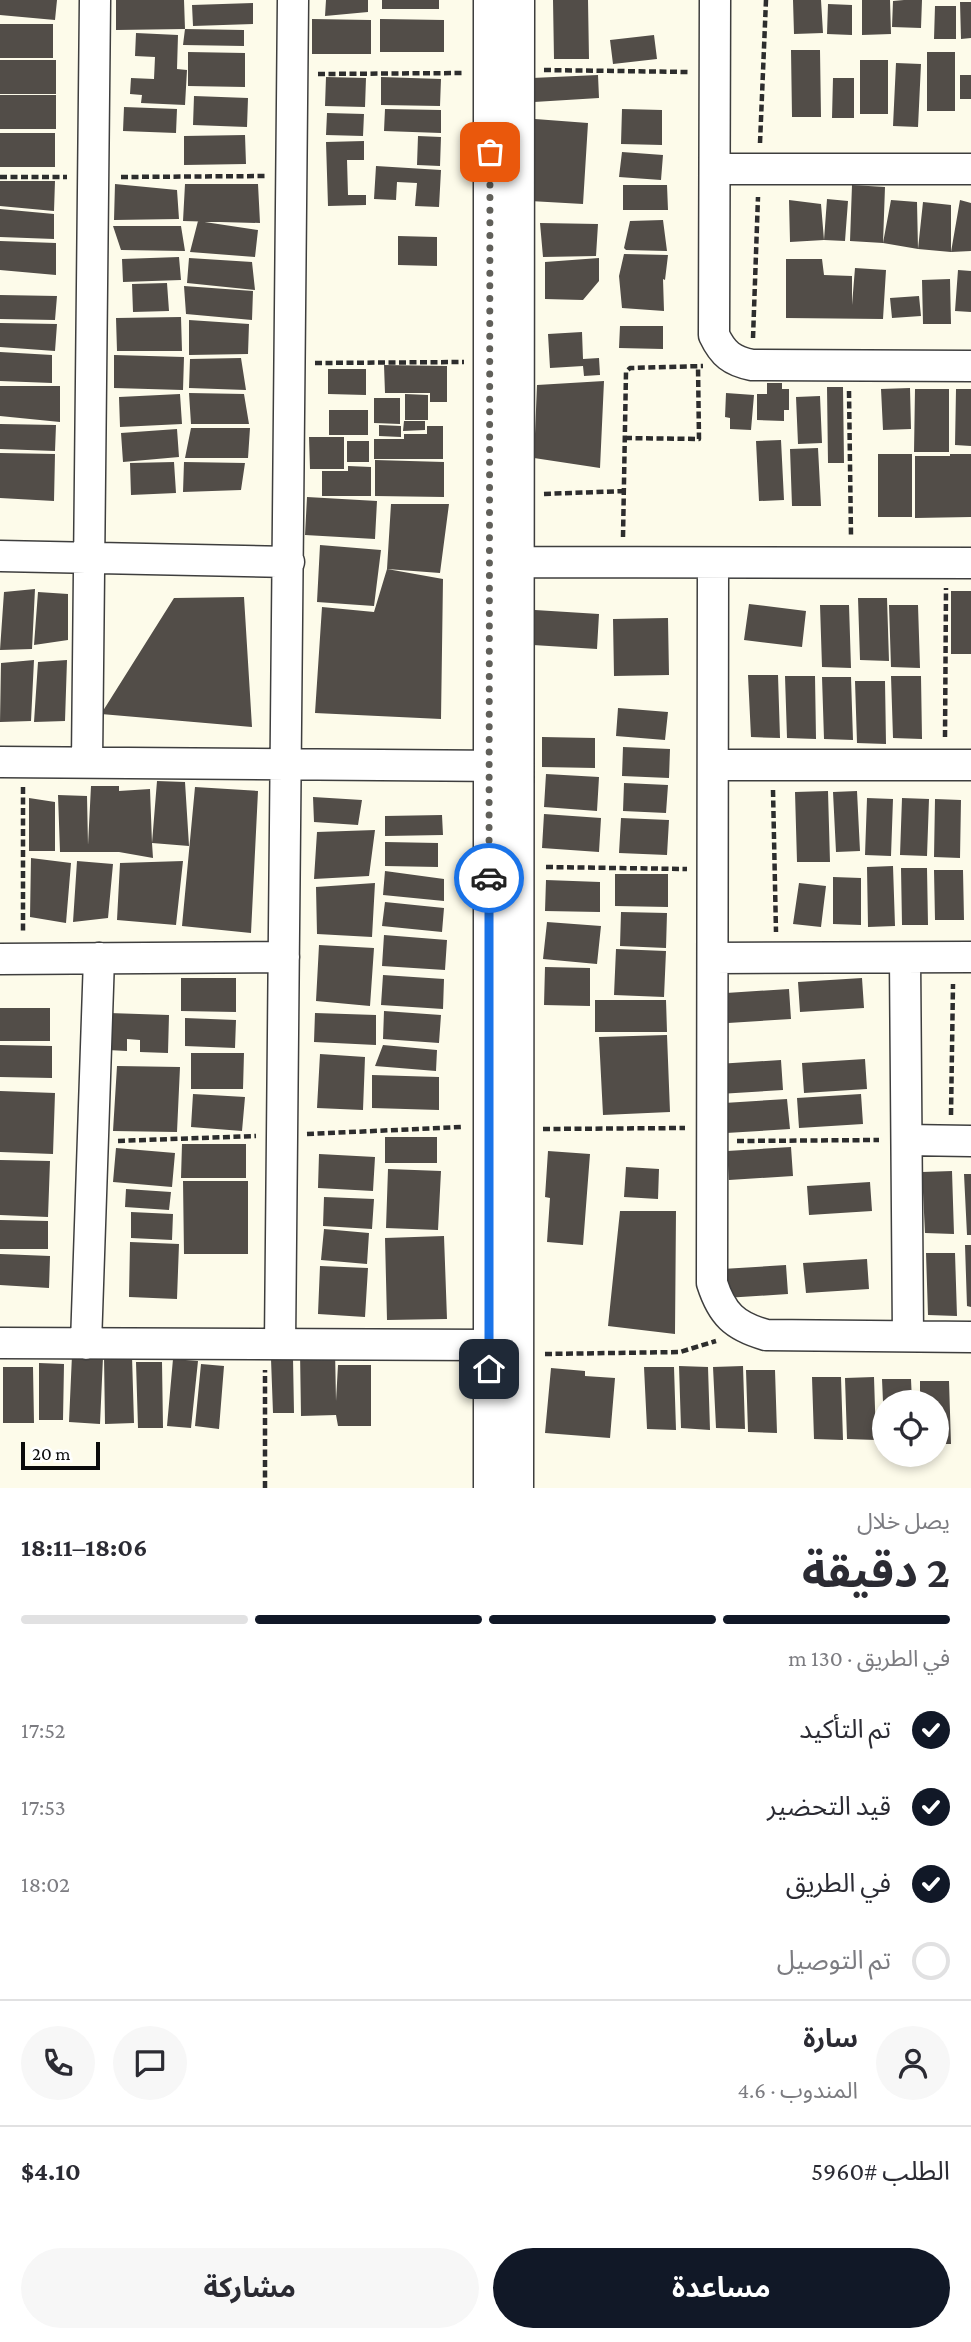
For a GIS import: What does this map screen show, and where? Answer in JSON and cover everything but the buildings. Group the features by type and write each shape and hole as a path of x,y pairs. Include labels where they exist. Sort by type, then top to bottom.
{"street":[{"path":"87,762 95,0"},
{"path":"273,1344 284,957 293,0"},
{"path":"489,0 504,71 518,495 504,562"},
{"path":"489,1488 489,1345 504,766 504,562 489,362 504,71 519,0"},
{"path":"715,0 714,335 722,351 735,361 752,365 971,366"},
{"path":"715,169 971,169"},
{"path":"0,556 289,562"},
{"path":"504,562 958,563"},
{"path":"713,562 712,1283 718,1302 730,1318 746,1329 766,1335 971,1337"},
{"path":"11,762 504,766"},
{"path":"713,765 958,765"},
{"path":"504,766 518,866 518,1488"},
{"path":"11,959 284,957"},
{"path":"86,1344 99,958"},
{"path":"713,958 962,958"},
{"path":"905,958 908,1336"},
{"path":"906,1140 961,1140"},
{"path":"0,1343 489,1345"}],"path":[{"path":"293,74 715,72"},
{"path":"0,177 291,176"},
{"path":"290,363 489,362"},
{"path":"622,562 627,370 752,365"},
{"path":"849,365 851,563"},
{"path":"625,439 699,439 698,366"},
{"path":"518,495 624,491"},
{"path":"958,563 958,765"},
{"path":"11,762 11,959"},
{"path":"772,765 776,957"},
{"path":"518,866 713,870"},
{"path":"961,1140 962,958"},
{"path":"518,1129 906,1140"},
{"path":"518,1355 680,1352 746,1329"},
{"path":"265,1488 273,1344"}],"way so far":[{"path":"489,878 490,152"}],"route":[{"path":"489,878 489,1369"}]}
